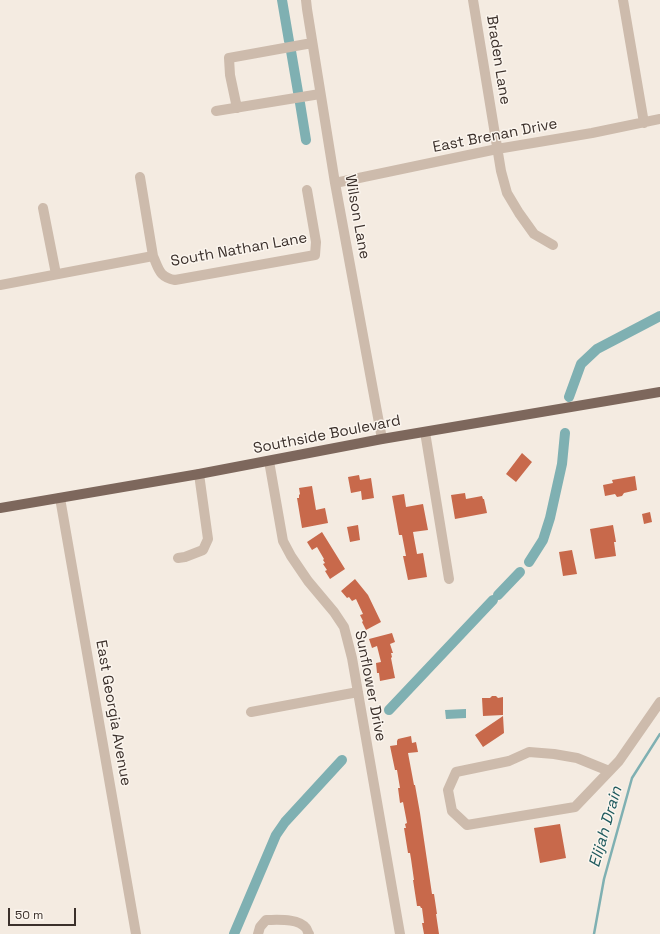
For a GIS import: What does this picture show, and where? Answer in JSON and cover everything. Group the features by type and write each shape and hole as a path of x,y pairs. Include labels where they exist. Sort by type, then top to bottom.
{"main road":[{"name":"Southside Boulevard","path":"0,508 199,474 425,432 660,392"}],"street":[{"name":"Wilson Lane","path":"306,0 335,183 382,440"},
{"name":"Braden Lane","path":"473,0 497,149 507,193 534,234 553,245"},
{"path":"623,0 644,123"},
{"path":"238,108 230,75 229,58 312,43"},
{"path":"216,112 320,94"},
{"name":"East Brenan Drive","path":"335,183 497,149 592,133 660,119"},
{"path":"140,178 153,256"},
{"name":"South Nathan Lane","path":"0,284 153,256 162,274 175,280 315,255 316,242 308,190"},
{"path":"43,208 56,274"},
{"path":"425,432 449,578"},
{"name":"Sunflower Drive","path":"269,461 283,542 308,581 334,612 344,627 352,658 400,934"},
{"path":"178,558 186,557 203,550 208,539 199,474"},
{"name":"East Georgia Avenue","path":"60,498 136,934"},
{"path":"251,712 358,692"},
{"path":"609,771 577,758 529,752 509,762 456,772 448,790 452,811 467,825 575,807 619,761 660,702"},
{"path":"258,934 260,927 266,920 297,922 307,928 309,934"}],"water":[{"path":"466,709 466,718 446,719 445,710"}],"building":[{"path":"522,453 532,462 516,482 506,474"},
{"path":"359,475 360,480 371,478 374,498 362,500 361,491 351,493 348,477"},
{"path":"635,476 637,490 624,493 622,496 617,497 615,494 605,496 603,485 613,483 612,480"},
{"path":"312,486 316,510 325,508 328,523 302,528 297,498 299,498 300,494 299,488"},
{"path":"465,493 466,499 482,496 487,513 455,519 451,495"},
{"path":"404,494 406,507 423,504 428,530 413,532 417,554 423,553 427,577 408,580 403,556 406,556 402,535 399,535 392,496"},
{"path":"650,512 652,522 644,524 642,514"},
{"path":"358,525 360,540 350,542 347,527"},
{"path":"613,525 616,542 614,542 616,556 595,559 590,529"},
{"path":"322,532 345,569 330,579 325,571 327,570 323,564 325,563 323,560 324,559 317,547 312,550 307,542"},
{"path":"572,550 577,574 563,576 559,552"},
{"path":"355,579 368,595 381,622 366,630 360,615 363,614 356,599 352,601 341,591"},
{"path":"392,633 395,642 390,644 393,653 391,653 391,658 395,678 380,681 376,663 381,662 377,646 372,648 369,639"},
{"path":"492,696 496,696 498,698 503,697 503,715 483,716 482,698 490,698"},
{"path":"503,716 504,733 483,747 475,735"},
{"path":"411,736 412,743 416,742 418,752 408,753 420,813 432,894 434,894 439,934 424,934 422,908 417,906 410,853 408,853 404,828 406,828 405,824 407,823 403,802 400,803 398,788 400,788 397,770 395,770 390,746 397,745 398,739"},
{"path":"560,824 566,858 540,863 534,828"}],"waterway":[{"path":"282,0 289,41"},
{"path":"291,51 298,92"},
{"path":"300,103 306,140"},
{"path":"569,397 581,364 597,349 660,316"},
{"path":"529,562 543,540 550,518 562,464 565,433"},
{"path":"498,595 520,572"},
{"path":"389,710 493,600"},
{"name":"Elijah Drain","path":"594,934 604,879 632,778 660,734"},
{"path":"234,934 276,835 285,822 342,760"}]}
